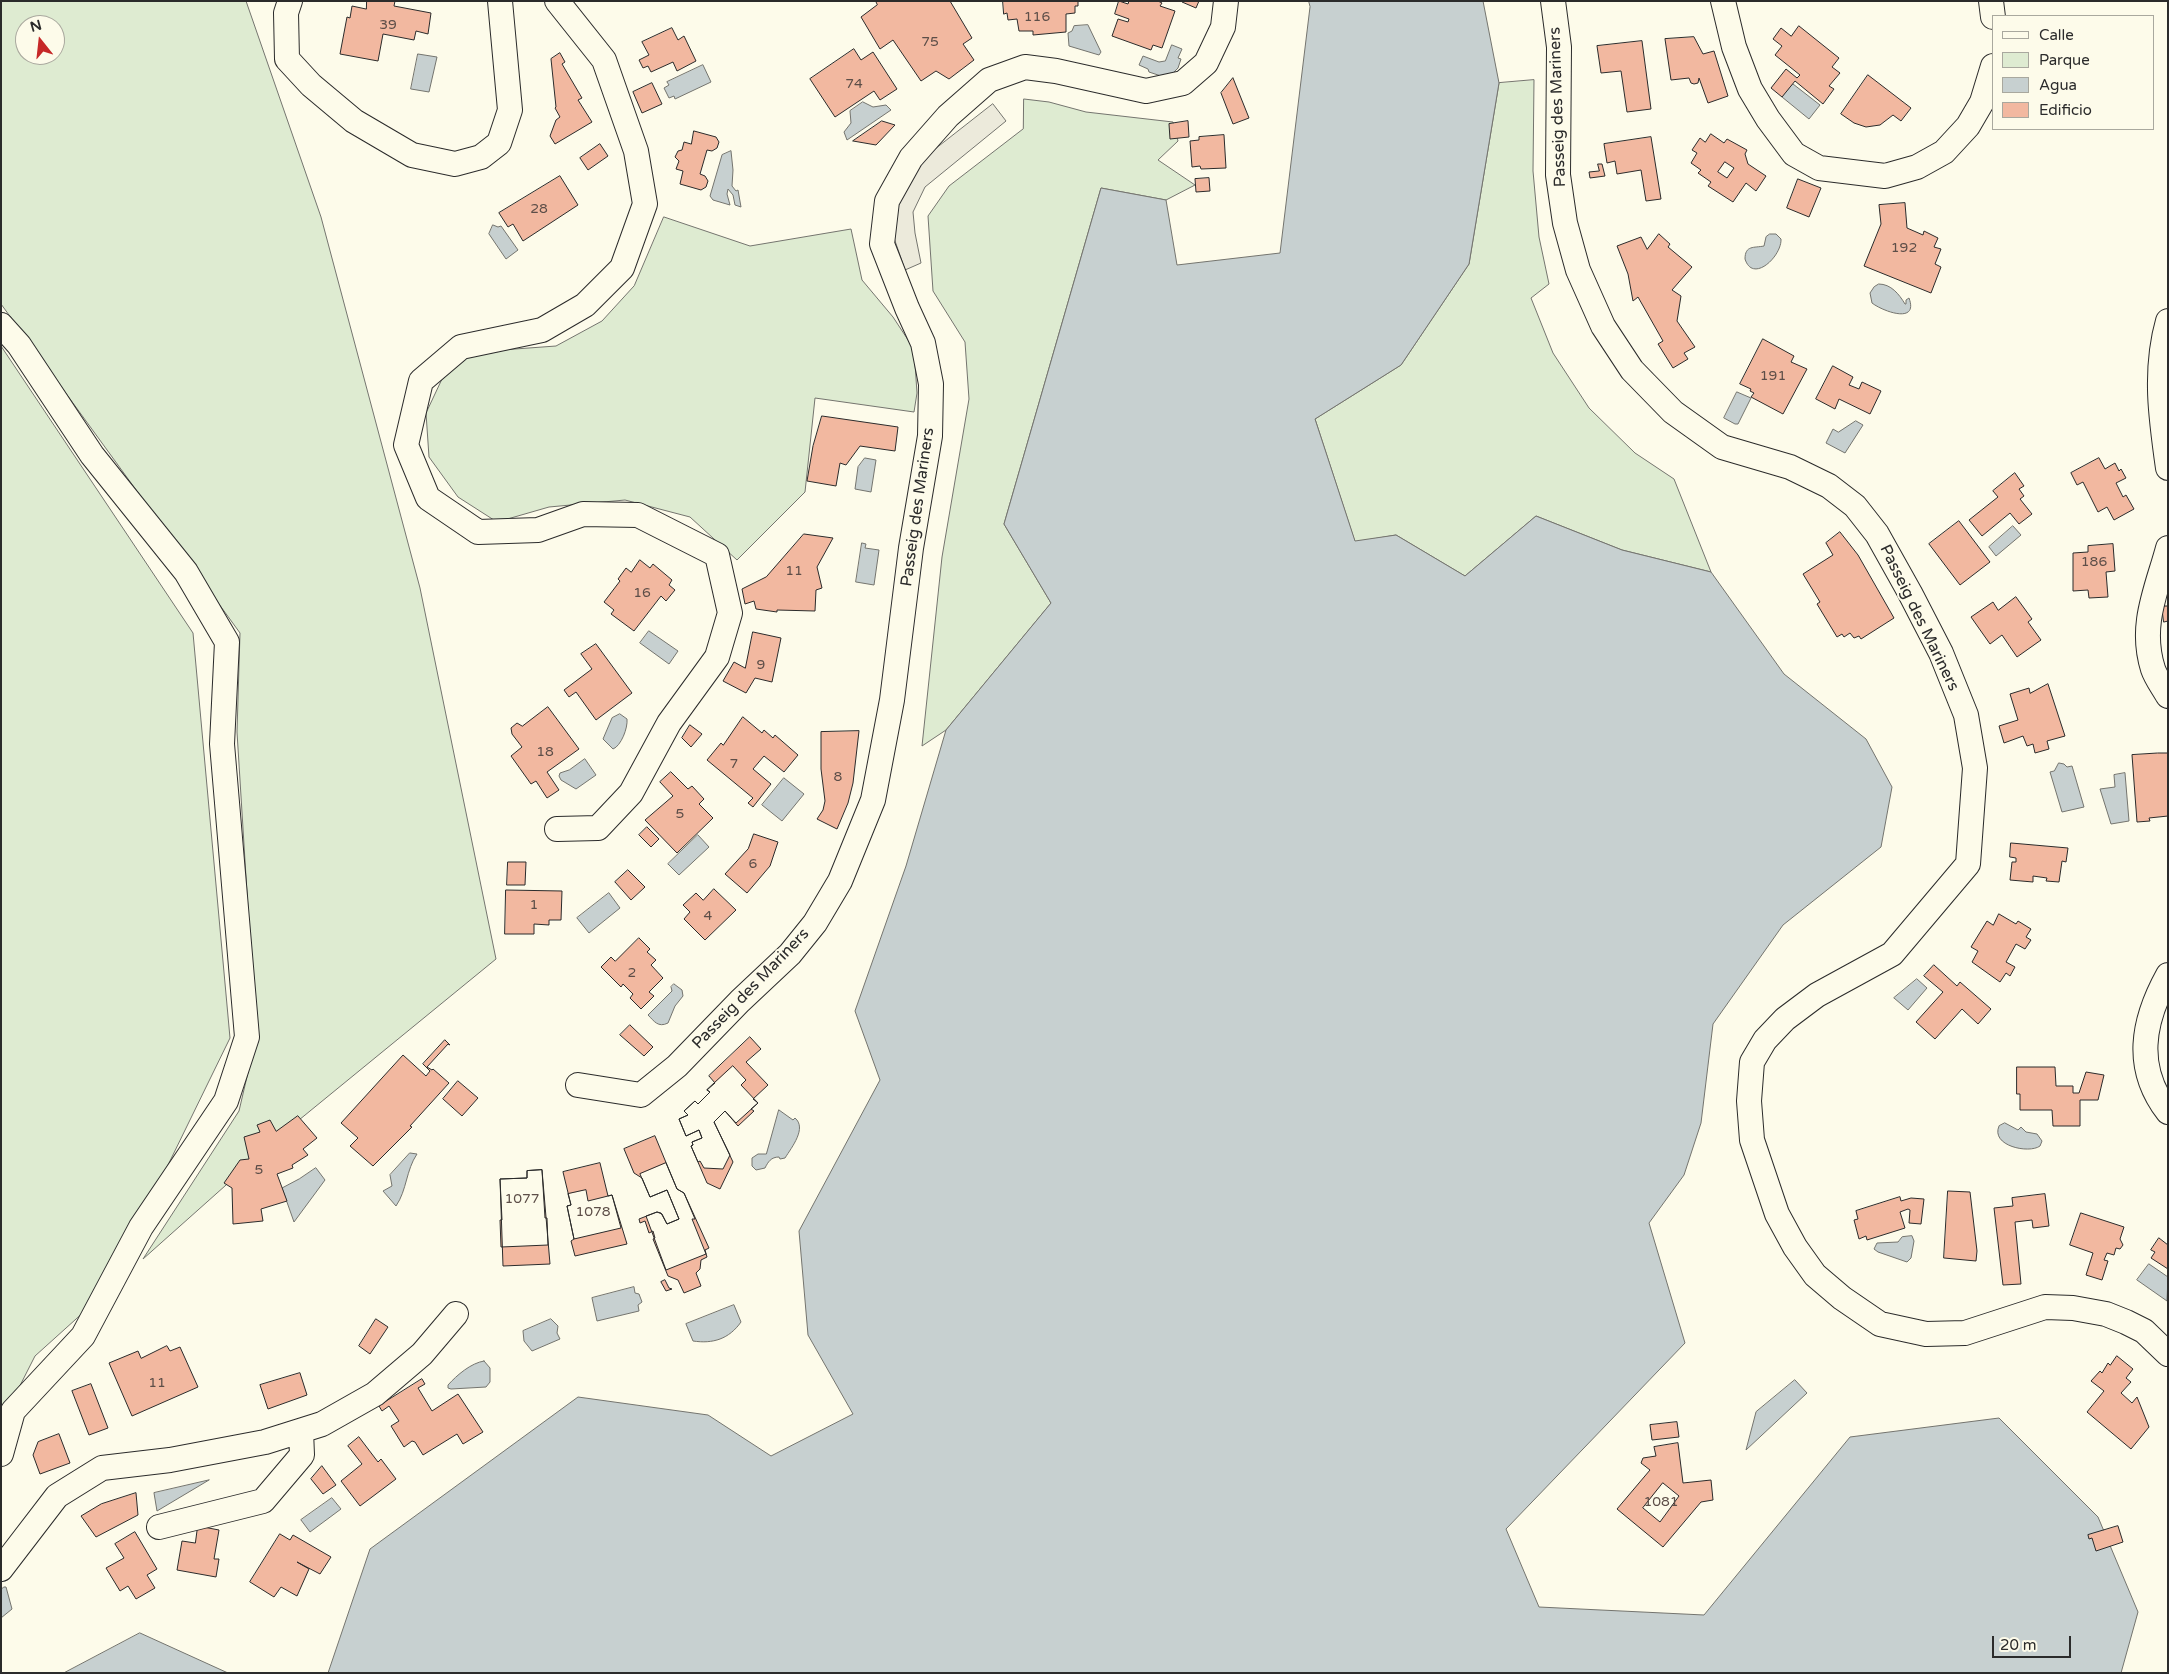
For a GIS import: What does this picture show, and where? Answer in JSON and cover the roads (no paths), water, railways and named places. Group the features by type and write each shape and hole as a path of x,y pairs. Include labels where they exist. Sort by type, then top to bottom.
{"street":[{"path":"290,1 286,13 287,59 311,85 354,121 412,155 455,164 481,157 500,143 510,110 500,1"},
{"path":"557,1 604,60 636,151 645,204 622,268 585,305 542,330 460,347 421,381 406,446 428,498 478,532 538,530 583,514 638,515 717,554 730,613 718,657 669,723 632,793 598,828 557,829"},
{"name":"Passeig des Mariners","path":"578,1085 641,1095 677,1066 790,954 815,923 840,881 873,800 892,700 911,548 930,436 931,384 924,343 907,308 882,244 887,201 911,158 948,116 989,80 1025,67 1056,70 1146,91 1183,83 1206,63 1223,27 1226,1"},
{"name":"Passeig des Mariners","path":"1553,1 1559,47 1558,175 1565,223 1578,270 1603,326 1632,370 1673,412 1722,447 1790,467 1829,486 1855,506 1877,534 1910,593 1941,653 1966,715 1975,768 1968,864 1892,954 1817,995 1793,1013 1766,1040 1752,1062 1749,1102 1752,1140 1777,1214 1795,1247 1815,1275 1842,1298 1880,1324 1926,1334 1965,1333 2045,1307 2073,1308 2106,1314 2126,1322 2144,1332 2168,1354"},
{"path":"1723,1 1734,46 1750,89 1768,119 1794,154 1819,168 1885,176 1917,167 1944,152 1968,126 1982,102 1992,69"},
{"path":"1991,1 1993,15"},
{"path":"2168,321 2160,373 2161,419 2168,468"},
{"path":"1,325 19,346 92,455 186,572 227,642 222,744 247,1037 226,1101 141,1227 83,1336 13,1411 1,1454"},
{"path":"2168,548 2148,617 2147,644 2153,670 2168,696"},
{"path":"2168,975 2155,998 2147,1026 2144,1059 2155,1096 2168,1112"},
{"path":"1,1569 57,1496 102,1468 170,1460 265,1442 322,1424 375,1394 422,1354 456,1314"},
{"path":"159,1527 264,1501 302,1455 301,1431"}],"water":[{"path":"1309,1 1483,1 1499,83 1469,264 1401,365 1315,419 1355,541 1396,535 1465,576 1536,516 1622,550 1711,572 1784,674 1866,739 1892,787 1881,847 1783,925 1713,1024 1701,1123 1684,1175 1649,1223 1685,1343 1506,1529 1539,1607 1704,1615 1850,1437 1999,1418 2098,1517 2138,1612 2121,1673 328,1673 370,1549 578,1397 708,1415 771,1456 853,1414 808,1335 799,1231 880,1080 855,1011 906,866 946,730 1051,603 1004,524 1101,188 1166,200 1177,265 1280,253 1310,7"},
{"path":"1088,25 1101,52 1099,55 1069,46 1068,33 1072,31 1074,26"},
{"path":"1172,45 1182,49 1178,58 1181,59 1178,68 1172,74 1161,76 1149,72 1148,69 1139,65 1143,56 1159,62 1165,61"},
{"path":"418,54 437,57 429,92 411,89"},
{"path":"703,65 711,82 675,99 674,96 669,98 664,88 669,85 667,82"},
{"path":"1793,84 1820,105 1809,119 1782,97"},
{"path":"863,102 873,107 886,105 891,110 847,140 844,132 851,123 850,111"},
{"path":"731,151 732,186 736,191 738,190 741,207 735,205 733,195 728,189 727,194 730,205 713,200 710,196 722,155"},
{"path":"493,225 501,226 518,250 506,259 489,234"},
{"path":"1770,234 1776,234 1781,239 1777,253 1766,265 1754,269 1749,266 1745,255 1748,249 1764,246 1766,237"},
{"path":"1879,284 1894,290 1905,304 1909,298 1911,306 1909,311 1904,314 1898,314 1872,303 1870,293"},
{"path":"1737,392 1751,398 1738,424 1735,424 1724,418"},
{"path":"1856,421 1863,425 1845,453 1826,443 1833,429 1838,432"},
{"path":"865,458 876,460 871,492 855,489 858,467"},
{"path":"2013,526 2021,535 1996,556 1989,547"},
{"path":"862,543 866,544 865,548 879,550 874,585 856,582"},
{"path":"649,631 678,651 669,664 640,643"},
{"path":"620,714 627,719 626,727 621,741 613,749 603,739 612,718"},
{"path":"585,759 596,775 576,789 561,780 560,773 569,770"},
{"path":"2059,763 2067,767 2072,766 2084,807 2062,812 2050,772 2054,771"},
{"path":"2125,773 2129,821 2111,824 2100,789 2115,787 2114,775"},
{"path":"784,778 804,794 782,821 762,805"},
{"path":"698,835 709,847 679,875 668,864"},
{"path":"609,893 620,908 589,933 577,918"},
{"path":"1917,979 1927,988 1908,1010 1894,998"},
{"path":"674,984 682,990 683,996 675,1006 668,1023 659,1024 648,1015 672,991 671,987"},
{"path":"779,1110 793,1120 795,1118 798,1122 799,1132 797,1138 785,1158 774,1158 765,1168 756,1170 752,1166 752,1158 758,1154 766,1154"},
{"path":"2005,1123 2018,1130 2021,1127 2026,1132 2037,1134 2042,1141 2040,1146 2028,1149 2005,1143 2000,1139 1998,1133 1999,1126"},
{"path":"410,1153 417,1154 396,1206 383,1191 392,1186 390,1175"},
{"path":"316,1168 325,1180 294,1222 282,1188"},
{"path":"1912,1236 1914,1241 1911,1258 1907,1262 1874,1249 1877,1243 1898,1242 1902,1237"},
{"path":"2149,1264 2168,1277 2167,1301 2137,1280"},
{"path":"634,1287 635,1293 639,1294 642,1302 638,1305 639,1311 597,1321 592,1298"},
{"path":"734,1305 741,1322 731,1333 714,1341 693,1341 686,1324"},
{"path":"551,1319 558,1326 557,1333 560,1339 532,1351 524,1341 523,1331"},
{"path":"484,1361 490,1368 490,1382 486,1387 448,1388 448,1385 464,1370"},
{"path":"1795,1380 1807,1393 1746,1450 1756,1412"},
{"path":"209,1480 157,1511 154,1493"},
{"path":"332,1498 341,1509 310,1532 301,1520"},
{"path":"6,1587 12,1609 1,1618 1,1590"},
{"path":"140,1633 228,1673 64,1673"}]}
